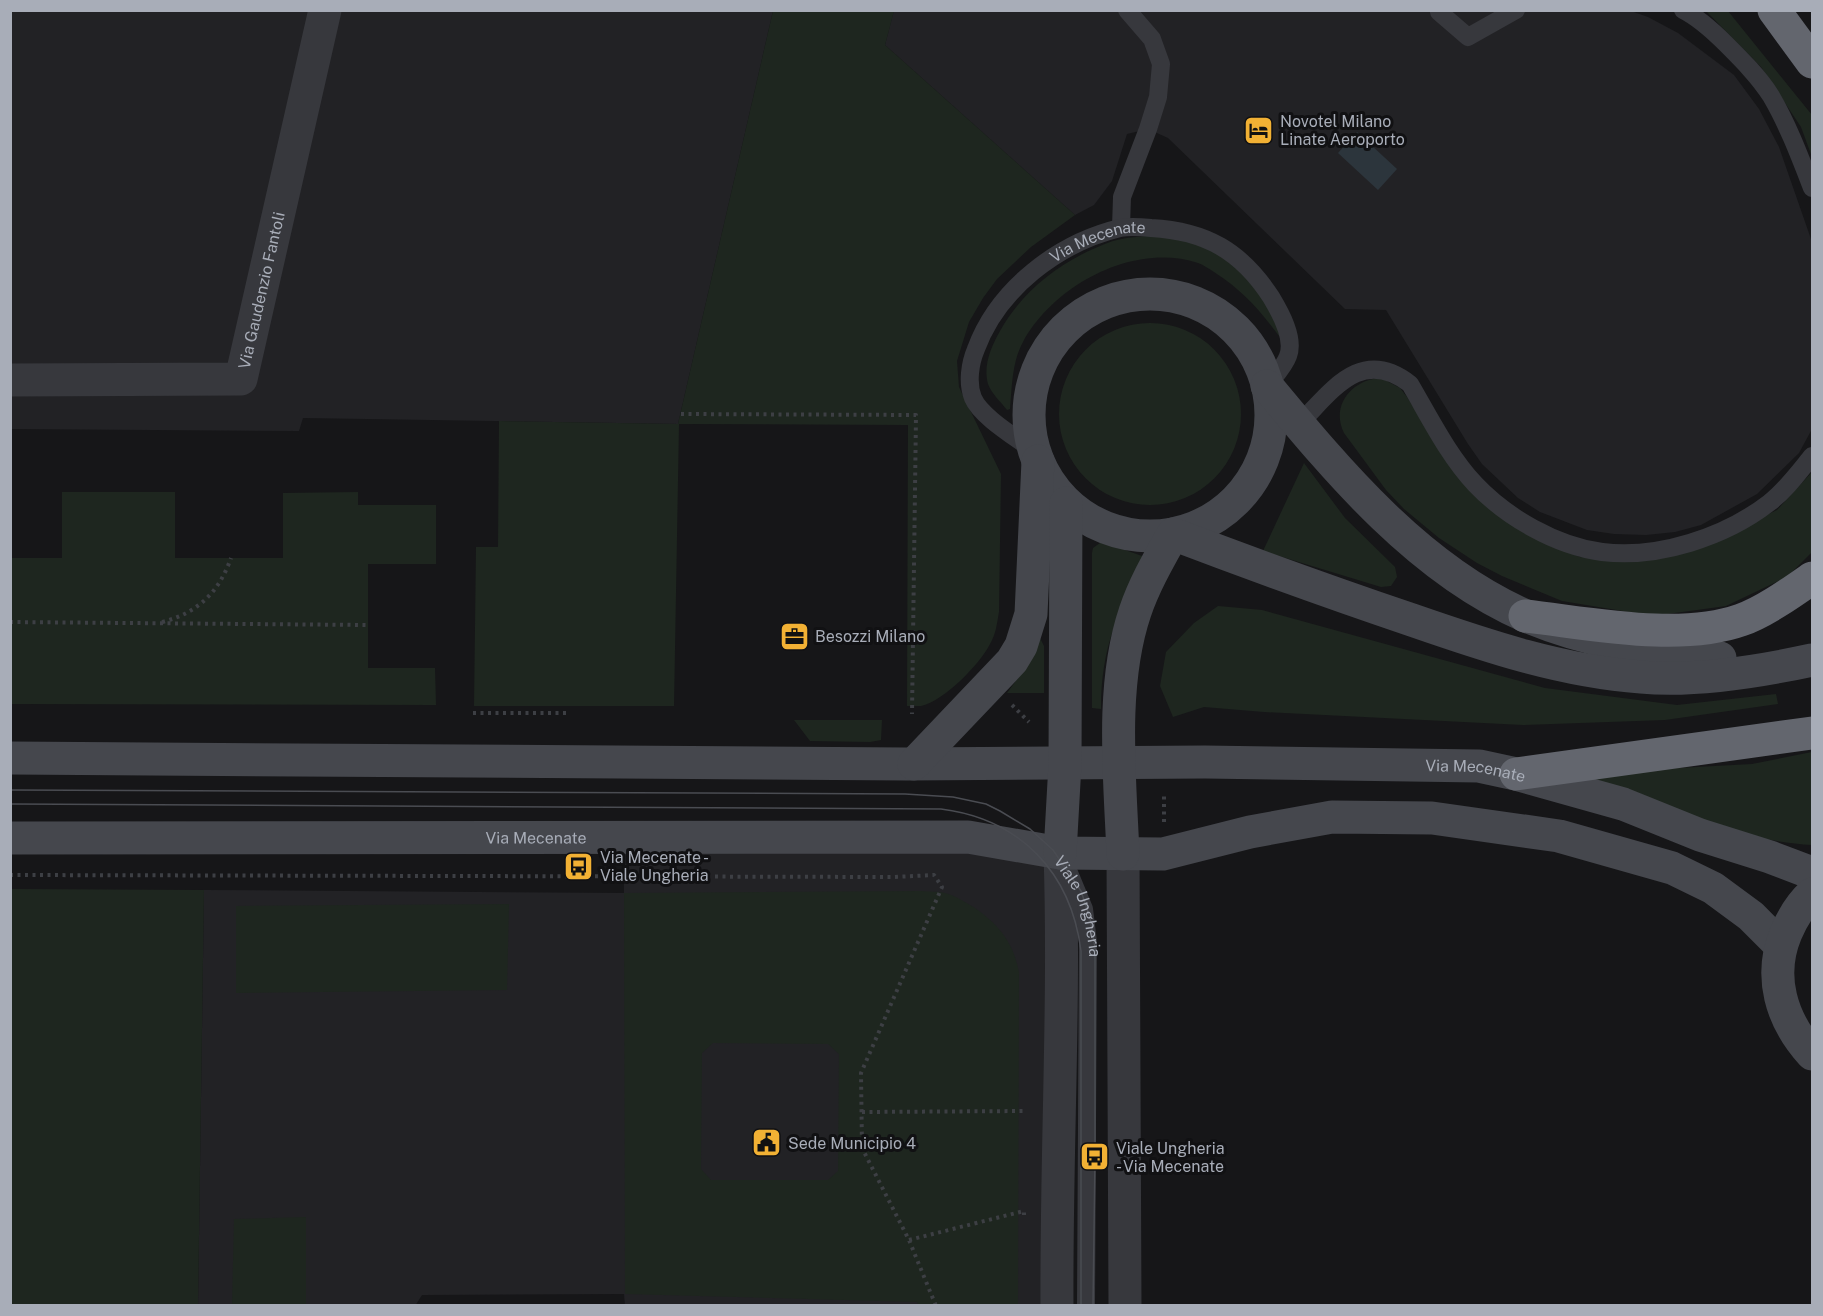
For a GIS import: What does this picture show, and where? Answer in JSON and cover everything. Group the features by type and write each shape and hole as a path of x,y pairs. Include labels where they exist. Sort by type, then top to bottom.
{"highway":[{"path":"1774,10 1812,62"},
{"path":"1525,616 1668,630 1699,629 1741,620 1784,597 1812,578"},
{"path":"1516,774 1812,733"}],"main road":[{"name":"Via Mecenate","path":"1138,294 1168,294 1197,302 1210,309 1234,327 1249,345 1257,357 1267,386 1271,408 1270,430 1263,460 1256,474 1238,498 1215,517 1173,534 1142,536 1113,531 1086,518 1066,503 1052,488 1036,456 1029,425 1029,403 1031,388 1042,359 1070,323 1094,307 1116,298 1138,294"},
{"name":"Via Mecenate","path":"1267,386 1353,484 1414,546 1471,586 1525,616 1576,634 1636,649 1801,662"},
{"name":"Via Mecenate","path":"914,764 1012,661 1027,631 1031,614 1036,456"},
{"path":"1060,853 1065,764 1066,503"},
{"name":"Via Mecenate","path":"1173,534 1298,581 1510,653 1586,671 1643,678 1704,676 1801,662"},
{"path":"1123,854 1120,764 1121,691 1128,640 1134,613 1150,576 1173,534"},
{"name":"Via Mecenate","path":"10,758 914,764 1205,762 1479,766 1623,804 1700,835 1812,873"},
{"name":"Via Mecenate","path":"10,838 968,837 1060,853 1162,854 1250,832 1332,817 1432,818 1559,836 1672,868 1713,888 1751,916 1781,946"},
{"path":"1812,894 1791,920 1781,946 1778,980 1781,1002 1795,1033 1812,1053"}],"street":[{"name":"Via Gaudenzio Fantoli","path":"10,380 241,380 325,10"},
{"name":"Viale Ungheria","path":"1057,1305 1060,853"},
{"path":"1123,854 1125,1305"}],"lane":[{"path":"1121,227 1122,197 1158,97 1161,64 1152,39 1127,10"},
{"path":"1439,12 1468,37 1516,10"},
{"path":"1683,10 1694,15 1718,37 1746,65 1770,94 1792,138 1812,188"},
{"name":"Via Mecenate","path":"1036,456 979,409 972,396 970,378 973,357 982,333 1003,300 1030,275 1070,248 1121,227 1162,228 1194,234 1226,248 1250,269 1275,304 1291,348 1288,359 1267,386"},
{"path":"1299,424 1342,381 1371,369 1386,370 1410,384 1456,460 1474,483 1494,502 1517,519 1545,534 1601,552 1633,553 1663,550 1695,542 1724,529 1769,503 1785,489 1812,456"},
{"name":"Viale Ungheria","path":"1060,853 1084,909 1088,942 1086,1305"}],"path":[{"path":"681,414 916,415 912,714"},
{"path":"156,623 177,618 192,611 206,600 218,586 231,558"},
{"path":"10,622 368,625"},
{"path":"1010,703 1029,722"},
{"path":"473,713 567,713"},
{"path":"1164,794 1164,825"},
{"path":"10,874 892,877 934,875 942,887 861,1073 862,1148 909,1240 936,1305"},
{"path":"862,1112 1026,1111"},
{"path":"909,1240 1024,1211"}],"shaded area":[{"path":"894,10 1628,10 1648,17 1678,33 1734,75 1759,109 1779,147 1812,242 1812,429 1799,453 1757,494 1701,525 1675,532 1646,535 1614,534 1587,530 1540,512 1518,498 1482,464 1386,310 1345,309 1168,138 1148,129 1127,134 1112,181 1094,205 1075,215 885,45"},
{"path":"11,11 773,11 678,424 303,418 299,431 11,429"},
{"path":"773,11 894,11 885,45 1075,215 1031,247 997,279 969,322 957,361 959,387 1001,474 999,612 992,640 978,661 960,681 940,697 921,706 907,706 908,425 679,424 674,706 474,706 476,547 498,547 499,421 678,424"},
{"path":"1706,11 1728,11 1812,115 1812,157 1801,127 1761,67"},
{"path":"1357,132 1397,169 1378,190 1338,153"},
{"path":"1155,235 1203,245 1218,251 1229,259 1256,289 1282,336 1279,336 1242,293 1200,264 1173,258 1148,258 1123,264 1098,273 1075,286 1037,321 1019,350 1013,374 1010,409 1007,410 988,384 986,370 991,350 1000,331 1021,301 1063,265 1095,248 1113,241"},
{"path":"1150,323 1168,324 1185,330 1201,338 1215,349 1226,363 1234,379 1240,396 1240,432 1234,449 1226,465 1215,479 1201,490 1185,498 1168,504 1150,505 1132,504 1115,498 1099,490 1085,479 1074,465 1066,449 1060,432 1059,414 1060,396 1066,379 1074,363 1085,349 1099,338 1115,330 1132,324"},
{"path":"1381,378 1400,388 1449,463 1554,547 1580,557 1660,559 1718,538 1777,510 1812,472 1812,552 1787,577 1726,606 1653,616 1562,601 1477,563 1439,538 1404,509 1386,490 1344,433 1340,423 1342,404 1353,388 1361,383"},
{"path":"1304,463 1345,518 1395,567 1397,577 1391,586 1381,587 1263,551"},
{"path":"62,492 175,492 175,558 283,558 283,493 358,492 358,505 436,505 436,564 368,564 368,668 435,668 436,705 11,704 11,558 62,558"},
{"path":"1100,543 1145,557 1120,612 1108,647 1104,666 1101,709 1092,708 1092,553 1093,548"},
{"path":"1218,606 1262,610 1545,688 1677,705 1776,694 1778,704 1665,720 1523,725 1204,707 1173,717 1160,686 1166,652 1194,623"},
{"path":"1040,638 1044,646 1044,693 1007,693 1024,670"},
{"path":"794,720 882,720 881,740 870,742 810,741"},
{"path":"1812,752 1812,845 1783,842 1724,829 1582,782 1641,770 1752,764"},
{"path":"624,841 1058,856 1054,1305 625,1306 624,1294 422,1295 415,1306 198,1306 204,890 624,893"},
{"path":"11,889 204,890 198,1305 11,1305"},
{"path":"939,892 960,899 975,908 998,928 1009,944 1019,973 1018,1305 919,1306 917,1302 625,1294 624,893","holes":["713,1043 828,1044 839,1054 838,1171 828,1180 711,1180 701,1169 702,1053"]},
{"path":"509,904 507,990 236,993 236,906"},
{"path":"306,1217 306,1305 232,1305 234,1219"}],"tram line":[{"path":"10,790 905,794 953,797 986,804 1030,829 1053,850 1081,891 1090,918 1095,948 1093,1306"},
{"path":"10,804 941,809 995,824 1017,837 1037,854 1053,874 1066,897 1081,951 1081,1306"}],"place":[{"name":"Novotel Milano Linate Aeroporto","path":"1259,130"},
{"name":"Besozzi Milano","path":"794,636"},
{"name":"Via Mecenate - Viale Ungheria","path":"579,866"},
{"name":"Sede Municipio 4","path":"767,1143"},
{"name":"Viale Ungheria - Via Mecenate","path":"1095,1157"}]}
